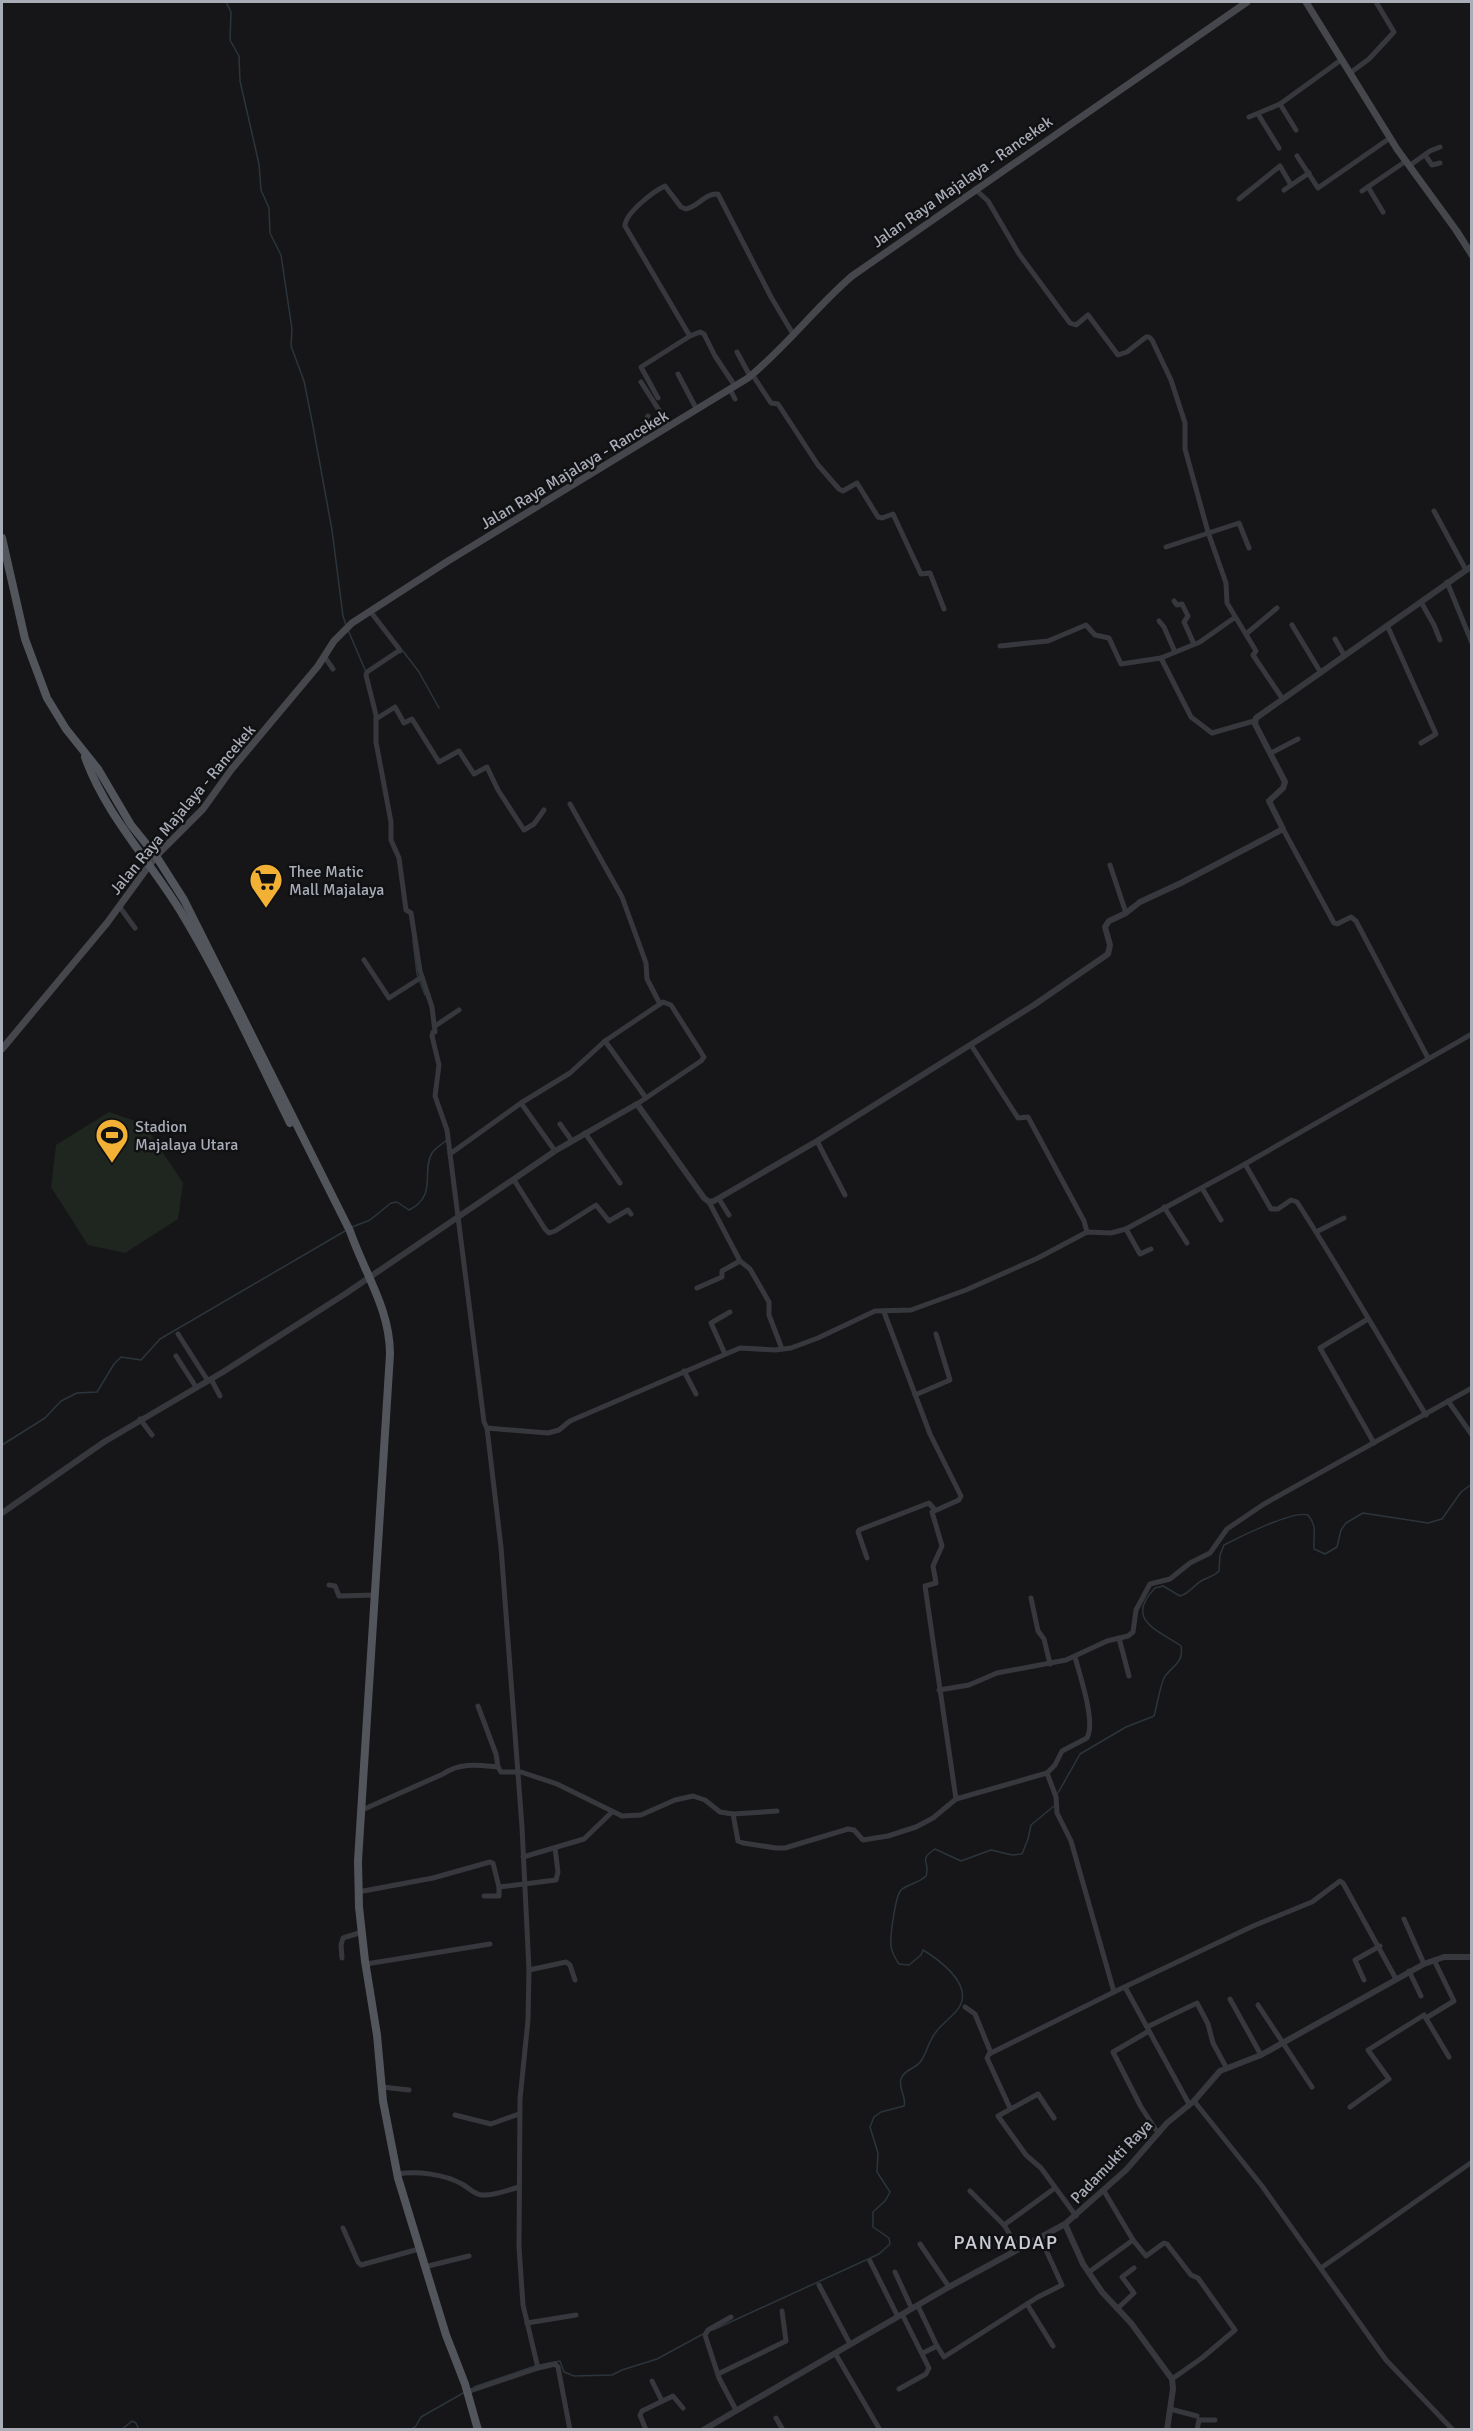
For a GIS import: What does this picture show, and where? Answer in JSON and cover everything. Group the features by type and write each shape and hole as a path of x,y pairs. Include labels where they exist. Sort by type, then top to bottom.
{"main road":[{"name":"Jalan Raya Majalaya - Rancekek","path":"2,1049 119,906 156,856 203,809 231,770 343,632 370,611 751,375 852,276 1247,2"},
{"path":"1306,2 1390,138 1472,255"},
{"path":"2,538 33,664 47,698 84,753 98,769 131,825 156,856 202,931 350,1232 352,1241"},
{"path":"84,753 101,792 189,925 225,991 332,1207 370,1276 383,1311 390,1343 358,1892 382,2087 398,2174 424,2267 478,2430"}],"street":[{"path":"1350,74 1369,59 1394,32 1376,2"},
{"path":"1249,117 1280,104 1341,60"},
{"path":"1280,104 1296,130"},
{"path":"1258,114 1279,148"},
{"path":"1297,156 1318,188 1390,138"},
{"path":"1362,191 1440,147"},
{"path":"1425,155 1432,165 1440,163"},
{"path":"1239,199 1280,166 1291,185"},
{"path":"1284,190 1309,173"},
{"path":"690,336 625,226 625,218 631,212 665,186 686,210 693,208 712,194 721,197 771,297 793,334"},
{"path":"1368,187 1383,212"},
{"path":"975,189 988,201 1019,254 1070,323 1076,324 1088,315 1118,354 1127,351 1146,337 1152,340 1171,380 1185,423 1185,449 1208,532 1226,583 1227,603 1256,651 1253,655 1282,698"},
{"path":"658,398 641,367 700,332 704,333 732,388 735,399"},
{"path":"737,352 770,402 778,404 814,459 839,489 843,491 857,483 878,517 894,515 921,573 930,573 944,609"},
{"path":"678,374 697,410"},
{"path":"642,382 669,426"},
{"path":"644,440 641,429 648,416"},
{"path":"1161,658 1191,717 1209,731 1215,734 1229,726 1254,721 1282,698 1469,568 1434,511"},
{"path":"1166,547 1240,523 1249,548"},
{"path":"1447,582 1472,643"},
{"path":"1174,601 1177,605 1182,604 1188,616 1184,622 1194,644"},
{"path":"1421,602 1440,639"},
{"path":"1246,634 1277,608"},
{"path":"370,611 400,650 366,674 376,719 376,742 391,822 391,840 399,858 406,910 411,913 421,978 432,1007 435,1026 432,1036 439,1065 435,1096 447,1130 501,1547 529,1970 528,2019 519,2114 519,2247 527,2323 538,2368"},
{"path":"1000,646 1048,641 1086,625 1095,635 1109,638 1121,664 1128,665 1161,658 1194,644 1234,618"},
{"path":"1159,621 1175,652"},
{"path":"1292,625 1321,673"},
{"path":"1387,625 1436,734 1421,743"},
{"path":"1335,639 1344,654"},
{"path":"324,656 333,669"},
{"path":"376,719 395,707 404,723 412,719 440,762 459,751 474,774 487,767 498,790 524,830 534,824 544,810"},
{"path":"1254,721 1285,782 1283,788 1269,801 1283,829 1334,923 1339,924 1351,917 1356,921 1428,1058"},
{"path":"1271,753 1298,739"},
{"path":"570,804 622,897 646,963 647,979 660,1004"},
{"path":"709,1202 818,1142 971,1045 1108,954 1110,945 1106,925 1110,921 1126,913 1140,902 1181,884 1283,829"},
{"path":"1110,866 1126,913"},
{"path":"119,906 135,928"},
{"path":"364,960 388,998 421,978"},
{"path":"2,1513 140,1419 209,1380 457,1219 555,1151 637,1104 704,1057 671,1005 663,1002 605,1041 576,1068 521,1103 450,1154"},
{"path":"435,1026 459,1010"},
{"path":"487,1428 548,1433 559,1430 570,1421 725,1354 749,1346 782,1349 818,1338 875,1311 911,1310 966,1290 1038,1258 1087,1232 1111,1233 1126,1229 1245,1164 1472,1034"},
{"path":"605,1041 646,1098"},
{"path":"971,1045 1018,1118 1028,1117 1073,1199 1087,1232"},
{"path":"521,1103 555,1151"},
{"path":"637,1104 686,1175 709,1202 740,1261 750,1269 769,1302 769,1315 782,1349"},
{"path":"560,1124 572,1141"},
{"path":"585,1133 620,1183"},
{"path":"818,1142 844,1195"},
{"path":"1245,1164 1271,1209 1276,1210 1295,1201 1426,1414"},
{"path":"514,1180 544,1229 549,1233 555,1232 596,1205 608,1221 628,1210 632,1214"},
{"path":"1202,1188 1221,1220"},
{"path":"718,1199 729,1215"},
{"path":"1164,1207 1187,1243"},
{"path":"1316,1232 1344,1218"},
{"path":"1126,1229 1140,1254 1151,1249"},
{"path":"697,1288 723,1276 722,1270 740,1261"},
{"path":"725,1354 711,1322 730,1312"},
{"path":"884,1312 930,1434 960,1493 959,1500 935,1510 932,1514 942,1546 933,1566 936,1583 924,1587 956,1799"},
{"path":"1368,1319 1320,1348 1374,1443"},
{"path":"178,1334 220,1396"},
{"path":"915,1395 950,1380 936,1334"},
{"path":"176,1356 196,1387"},
{"path":"684,1371 696,1394"},
{"path":"939,1690 973,1683 997,1673 1050,1665 1076,1657 1107,1641 1133,1632 1136,1610 1150,1584 1170,1579 1190,1563 1210,1553 1227,1529 1264,1503 1472,1388"},
{"path":"1448,1401 1472,1435"},
{"path":"140,1419 152,1435"},
{"path":"867,1558 859,1530 929,1503 935,1510"},
{"path":"329,1585 335,1586 339,1596 375,1595"},
{"path":"1031,1598 1038,1631 1044,1639 1050,1665"},
{"path":"1119,1638 1129,1676"},
{"path":"733,1814 738,1841 776,1848 795,1845 848,1829 854,1830 863,1840 888,1836 925,1822 956,1799 1047,1773 1055,1766 1059,1754 1089,1735 1088,1714 1076,1657"},
{"path":"478,1706 501,1772 521,1772 557,1784 622,1816 641,1815 675,1800 693,1796 705,1800 720,1812 733,1814 777,1811"},
{"path":"362,1810 443,1774 454,1766 498,1767"},
{"path":"1047,1773 1056,1797 1057,1813 1071,1841 1114,1992"},
{"path":"523,1857 584,1839 612,1812"},
{"path":"499,1887 557,1879 555,1848"},
{"path":"358,1892 433,1878 490,1862 493,1863 499,1896 484,1896"},
{"path":"1010,2108 987,2058 991,2053 1253,1926 1312,1902 1340,1881 1380,1946 1396,1979"},
{"path":"1404,1918 1424,1964"},
{"path":"342,1958 341,1941 362,1932"},
{"path":"366,1964 490,1944"},
{"path":"1364,1980 1355,1960 1380,1946"},
{"name":"Padamukti Raya","path":"704,2430 850,2344 1065,2224 1074,2213 1104,2191 1137,2159 1157,2132 1191,2103 1226,2067 1283,2042 1424,1964 1446,1957 1472,1957"},
{"path":"1426,2018 1454,2001 1434,1960"},
{"path":"529,1970 566,1962 570,1965 574,1980"},
{"path":"1409,1971 1421,1996"},
{"path":"1125,1988 1191,2103 1262,2186 1386,2360 1453,2430"},
{"path":"1230,1999 1260,2052"},
{"path":"1157,2132 1113,2052 1148,2029 1197,2003 1208,2024 1213,2043 1226,2067"},
{"path":"1258,2005 1312,2087"},
{"path":"965,2007 975,2014 991,2053"},
{"path":"1350,2107 1389,2079 1368,2050 1424,2015 1449,2056"},
{"path":"382,2087 409,2090"},
{"path":"1054,2118 1038,2094 1010,2108 998,2117 1026,2155 1041,2168 1074,2213"},
{"path":"455,2115 491,2124 519,2114"},
{"path":"1322,2268 1472,2162"},
{"path":"398,2174 414,2172 449,2179 461,2183 479,2195 487,2196 519,2187"},
{"path":"1004,2225 1055,2188"},
{"path":"970,2191 1004,2225 1019,2249"},
{"path":"1104,2191 1133,2240 1146,2256 1164,2243 1167,2244 1191,2276 1197,2277 1235,2330 1202,2358 1172,2379"},
{"path":"1065,2224 1089,2272 1117,2309 1137,2330 1172,2379 1173,2389 1167,2430"},
{"path":"343,2228 358,2262 362,2265 394,2258 419,2248"},
{"path":"895,2272 944,2357 1062,2284 1040,2237"},
{"path":"1089,2272 1133,2240"},
{"path":"920,2244 949,2288"},
{"path":"424,2267 469,2256"},
{"path":"870,2261 929,2368 926,2374 900,2389"},
{"path":"1134,2268 1122,2277 1134,2293"},
{"path":"819,2284 850,2344"},
{"path":"1117,2309 1139,2288"},
{"path":"1027,2304 1053,2346"},
{"path":"718,2374 786,2341 782,2311"},
{"path":"527,2323 576,2315"},
{"path":"731,2317 708,2330 705,2335 718,2374 735,2410"},
{"path":"923,2354 937,2346"},
{"path":"835,2353 880,2430"},
{"path":"467,2392 555,2364 558,2367 570,2430"},
{"path":"652,2381 662,2401"},
{"path":"646,2430 641,2413 674,2397 683,2408"},
{"path":"1170,2409 1197,2416"},
{"path":"776,2418 783,2430"},
{"path":"1197,2430 1199,2420 1215,2420"}],"shaded area":[{"name":"Stadion Majalaya Utara","path":"109,1112 144,1124 183,1183 178,1219 125,1253 88,1245 51,1187 56,1145"}],"waterway":[{"path":"226,2 231,12 230,40 239,56 240,81 259,164 261,190 269,208 270,233 281,255 292,329 291,346 304,381 313,426 346,625"},
{"path":"348,630 366,672"},
{"path":"400,653 403,651 419,672 439,708"},
{"path":"413,941 417,974 425,995"},
{"path":"352,1227 370,1220 391,1203 397,1202 409,1210 418,1204 426,1191 429,1160 432,1153 447,1140"},
{"path":"2,1445 45,1418 61,1401 77,1393 97,1392 114,1364 121,1357 141,1360 160,1339 345,1231"},
{"path":"1058,1793 1080,1754 1126,1727 1154,1716 1164,1678 1181,1657 1181,1646 1154,1629 1144,1616 1143,1608 1146,1599 1155,1588 1163,1586 1180,1596 1183,1595 1219,1571 1220,1555 1224,1545 1291,1516 1308,1515 1314,1527 1314,1549 1325,1554 1337,1547 1341,1530 1346,1523 1363,1513 1428,1523 1442,1519 1461,1492 1472,1484"},
{"path":"713,2330 879,2254 890,2244 889,2238 873,2227 873,2212 885,2201 890,2192 877,2172 878,2153 870,2127 874,2117 881,2112 904,2106 901,2079 907,2071 921,2061 934,2035 959,2008 963,1996 951,1972 923,1950 921,1955 909,1965 899,1964 891,1946 893,1917 899,1894 901,1890 926,1876 926,1859 935,1849 961,1861 991,1850 1012,1855 1022,1854 1031,1825 1054,1806"},
{"path":"539,2365 560,2361 564,2372 574,2376 612,2375 657,2359 703,2334"},
{"path":"474,2387 535,2366"},
{"path":"410,2430 416,2426 421,2417 465,2392"},
{"path":"121,2430 132,2421 136,2423 139,2430"}],"place":[{"name":"Thee Matic Mall Majalaya","path":"266,909"},
{"name":"Stadion Majalaya Utara","path":"112,1164"}],"district":[{"name":"PANYADAP","path":"1006,2242"}]}
